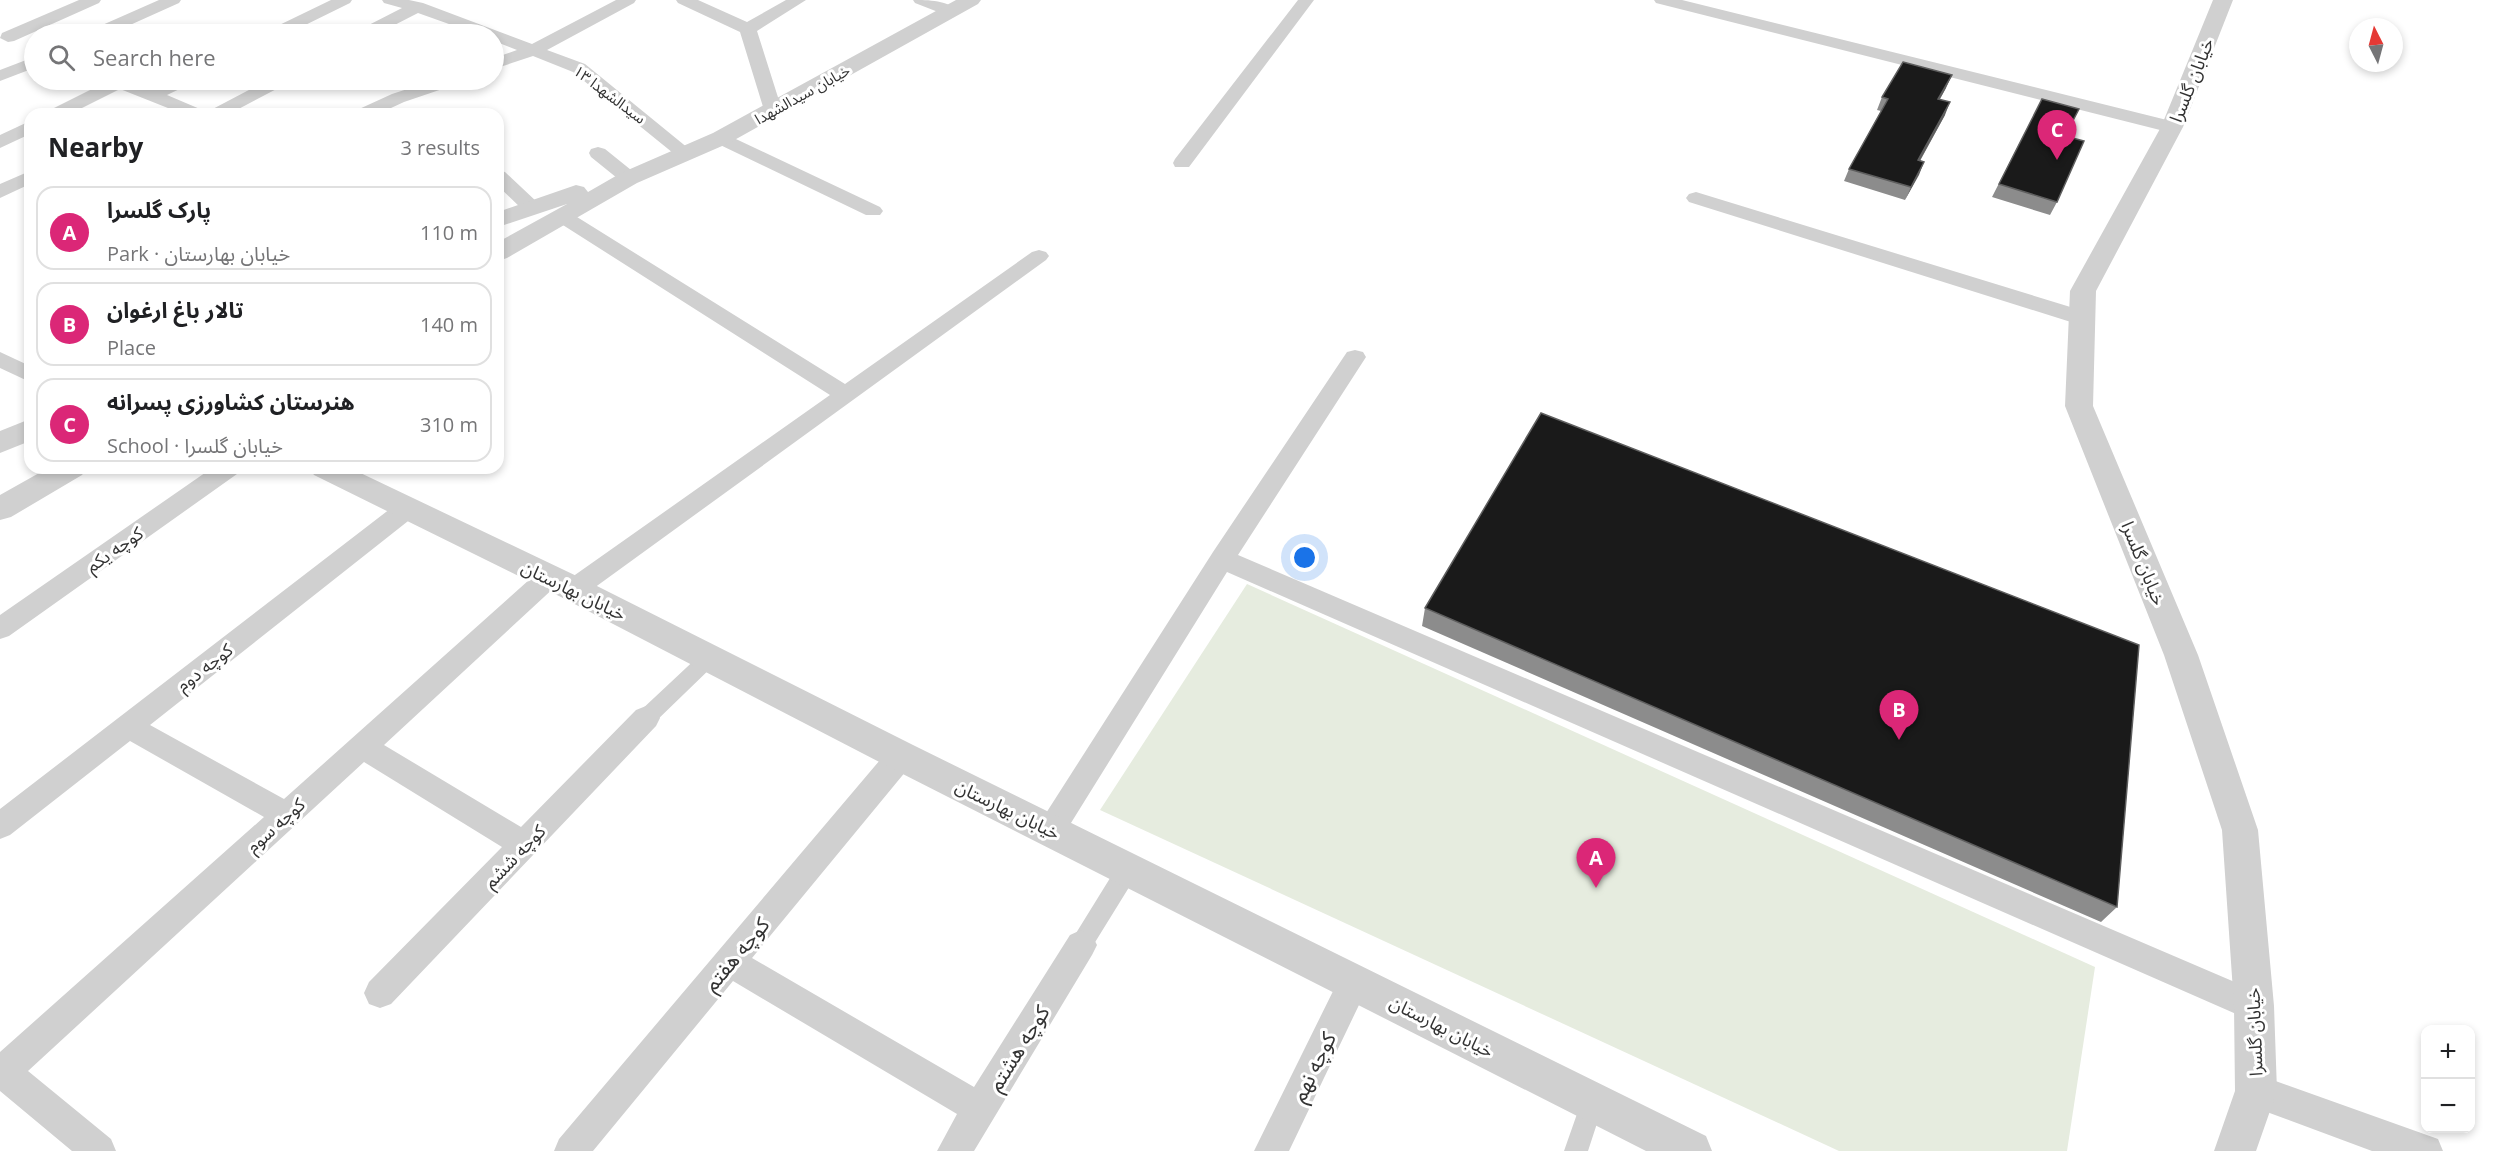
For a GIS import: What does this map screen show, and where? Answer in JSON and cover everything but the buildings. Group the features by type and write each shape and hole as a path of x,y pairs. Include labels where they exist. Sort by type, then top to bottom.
{"street":[{"path":"34,24 93,0"},
{"path":"119,24 173,0"},
{"path":"295,24 344,0"},
{"name":"سیدالشهدا ۱۳","path":"390,0 417,7 463,24"},
{"path":"504,60 534,50 628,0"},
{"path":"684,0 748,29 773,110"},
{"path":"748,29 798,0"},
{"path":"921,0 951,12"},
{"name":"خیابان سیدالشهدا","path":"629,178 721,138 971,0"},
{"path":"1182,163 1306,0"},
{"path":"1662,0 1711,5 2172,127"},
{"name":"خیابان گلسرا","path":"2218,1 2172,127 2083,291 2079,406 2181,655 2240,830 2254,1006 2256,1091 2235,1151"},
{"path":"384,24 417,7"},
{"path":"4,36 24,28"},
{"path":"4,36 24,44"},
{"name":"سیدالشهدا ۱۳","path":"504,39 579,68 685,153"},
{"path":"0,76 24,66"},
{"path":"67,108 100,90"},
{"path":"140,90 184,108"},
{"path":"152,95 163,90"},
{"path":"226,108 261,90"},
{"path":"376,108 422,90"},
{"path":"161,108 171,103"},
{"path":"0,142 24,130"},
{"path":"721,138 873,211"},
{"path":"597,153 629,178"},
{"path":"504,218 531,207 629,178"},
{"path":"504,250 629,178"},
{"path":"0,192 24,180"},
{"path":"504,182 531,207"},
{"path":"1696,198 2082,318"},
{"path":"562,216 845,394"},
{"name":"کوچه سوم","path":"99,1151 3,1072 363,747 561,584 845,394 1039,256"},
{"path":"1052,831 1222,559 1354,357"},
{"path":"0,359 24,372"},
{"path":"0,443 24,432"},
{"path":"0,509 61,474"},
{"name":"کوچه یکم","path":"0,629 220,474"},
{"name":"خیابان بهارستان","path":"337,474 561,584 1691,1151"},
{"name":"کوچه دوم","path":"0,826 408,508"},
{"path":"1222,559 2254,1006"},
{"path":"646,718 709,658"},
{"name":"کوچه ششم","path":"380,993 646,718"},
{"path":"128,726 287,815"},
{"path":"363,747 525,845"},
{"name":"کوچه هفتم","path":"571,1151 901,756"},
{"path":"1081,945 1128,869"},
{"name":"کوچه هشتم","path":"954,1151 1081,945"},
{"path":"729,962 980,1109"},
{"name":"کوچه نهم","path":"1271,1151 1354,982"},
{"path":"2256,1091 2369,1133 2426,1151"},
{"path":"1576,1151 1592,1102"}],"shaded area":[{"path":"1247,584 2095,967 2067,1151 1839,1151 1100,810"}],"place":[{"name":"هنرستان کشاورزی پسرانه","path":"2057,160"},
{"name":"تالار باغ ارغوان","path":"1899,740"},
{"name":"پارک گلسرا","path":"1596,888"}]}
